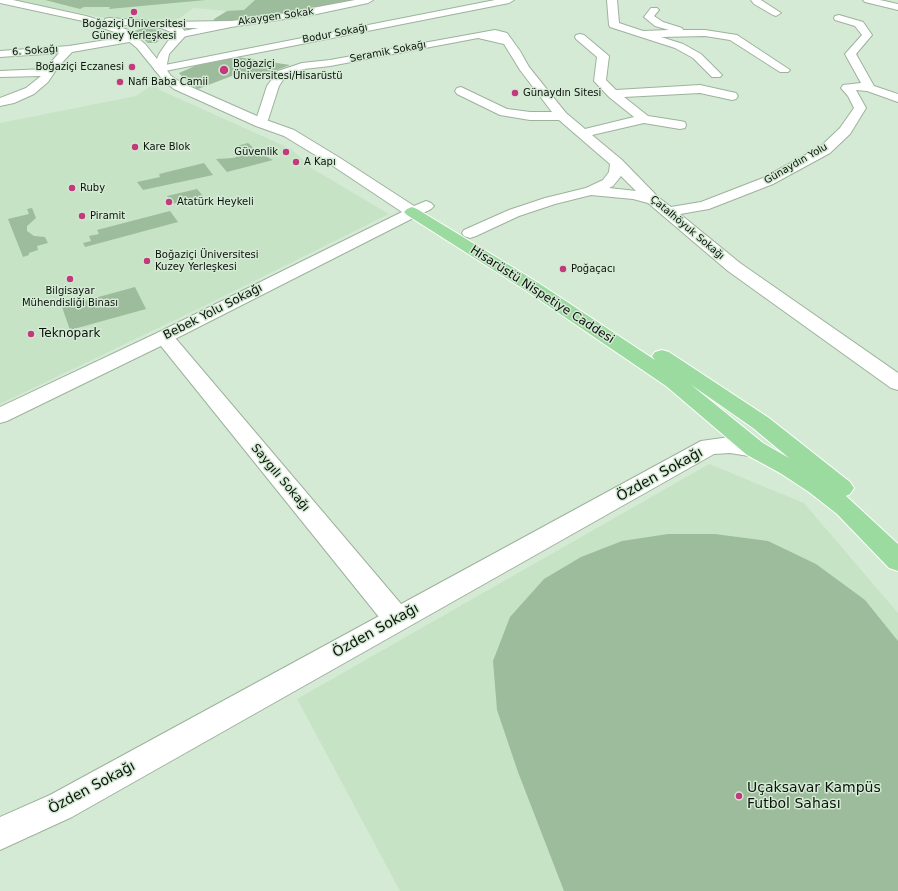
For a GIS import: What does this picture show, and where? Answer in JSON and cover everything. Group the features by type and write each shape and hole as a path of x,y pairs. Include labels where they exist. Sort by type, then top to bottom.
{"main road":[{"path":"419,209 470,233 615,324 761,423 820,469 898,541"},
{"name":"Hisarüstü Nispetiye Caddesi","path":"419,209 673,381 755,449 788,466 817,486 845,508 898,561"}],"street":[{"name":"Hisarüstü Nispetiye Caddesi","path":"0,0 86,19 162,25 178,30 182,34"},
{"name":"Akaygen Sokak","path":"231,24 260,21 312,12 368,0"},
{"name":"Bodur Sokağı","path":"160,69 509,0"},
{"path":"612,0 614,25 679,46 697,56 716,75"},
{"path":"756,0 776,13"},
{"path":"868,0 898,7"},
{"path":"0,4 10,2"},
{"path":"654,10 649,17 659,24 686,33"},
{"path":"839,18 859,24 867,35 850,54 870,88"},
{"name":"Hisarüstü Nispetiye Caddesi","path":"86,19 128,36 141,46 167,78 178,86 261,123 289,133 419,209"},
{"path":"162,25 231,24"},
{"path":"160,69 164,54 172,43 182,34 231,24"},
{"name":"6. Sokağı","path":"0,54 69,49 128,36 131,29 149,25"},
{"name":"Seramik Sokağı","path":"261,123 273,86 282,73 302,66 330,63 478,35 495,33 503,35 507,41"},
{"path":"639,34 686,33 733,37 784,70"},
{"path":"580,37 603,56 600,81 613,94 644,119"},
{"name":"Çatalhöyuk Sokağı","path":"507,41 515,51 524,68 562,116 584,133 617,163 653,200 734,267 898,383"},
{"path":"141,46 165,45 172,43"},
{"path":"0,102 10,100 30,91 44,80 69,49"},
{"path":"0,74 50,72"},
{"name":"Günaydın Yolu","path":"667,212 704,206 768,181 825,150 845,131 860,108 853,94 847,88 858,86 870,88 898,98"},
{"path":"613,94 700,89 732,96"},
{"path":"461,91 504,112 530,116 562,116"},
{"path":"584,133 644,119 680,124"},
{"path":"470,233 514,212 591,191 608,183 616,173 617,163"},
{"path":"591,191 633,195 653,200"},
{"name":"Bebek Yolu Sokağı","path":"0,416 164,337 419,209"},
{"name":"Saygılı Sokağı","path":"164,337 397,619"},
{"name":"Özden Sokağı","path":"1,829 61,806 709,447 730,445 755,449"}],"shaded area":[{"name":"Boğaziçi Üniversitesi Güney Yerleşkesi","path":"12,0 360,0 308,11 226,11 193,8 180,18 168,22 156,23 126,22"},
{"path":"45,0 206,0 109,9 110,7 84,7 80,9"},
{"path":"255,0 360,0 262,19 213,22 214,19 227,11 244,10"},
{"path":"143,28 160,30 164,36 156,43 148,43 134,31"},
{"path":"237,57 290,65 272,72 267,80 242,72 198,89 186,81 179,73 195,66"},
{"name":"Boğaziçi Üniversitesi Kuzey Yerleşkesi","path":"157,86 160,90 291,149 313,169 389,214 200,308 0,404 0,123 136,96 149,87"},
{"path":"248,143 258,152 273,160 227,172 216,159 233,158 239,156 244,151 237,146"},
{"path":"204,163 213,175 143,190 137,182 160,177 159,174"},
{"path":"197,189 203,196 172,204 167,196"},
{"path":"32,208 36,218 27,226 27,231 34,236 45,237 48,243 37,246 38,250 23,257 8,219 29,214 27,209"},
{"path":"170,211 178,222 85,247 83,243 91,241 89,236 99,234 97,230"},
{"path":"135,287 146,309 70,330 62,307"},
{"path":"709,464 804,503 898,613 898,891 400,891 297,699"},
{"name":"Uçaksavar Kampüs Futbol Sahası","path":"668,534 715,534 768,541 816,564 865,600 898,641 898,891 564,891 518,772 497,710 493,661 510,617 544,579 581,557 622,541"}],"place":[{"name":"Boğaziçi Üniversitesi Güney Yerleşkesi","path":"134,12"},
{"name":"Boğaziçi Eczanesi","path":"132,67"},
{"name":"Boğaziçi Üniversitesi/Hisarüstü","path":"224,70"},
{"name":"Nafi Baba Camii","path":"120,82"},
{"name":"Günaydın Sitesi","path":"515,93"},
{"name":"Kare Blok","path":"135,147"},
{"name":"Güvenlik","path":"286,152"},
{"name":"A Kapı","path":"296,162"},
{"name":"Ruby","path":"72,188"},
{"name":"Atatürk Heykeli","path":"169,202"},
{"name":"Piramit","path":"82,216"},
{"name":"Boğaziçi Üniversitesi Kuzey Yerleşkesi","path":"147,261"},
{"name":"Poğaçacı","path":"563,269"},
{"name":"Bilgisayar Mühendisliği Binası","path":"70,279"},
{"name":"Teknopark","path":"31,334"},
{"name":"Uçaksavar Kampüs Futbol Sahası","path":"739,796"}]}
